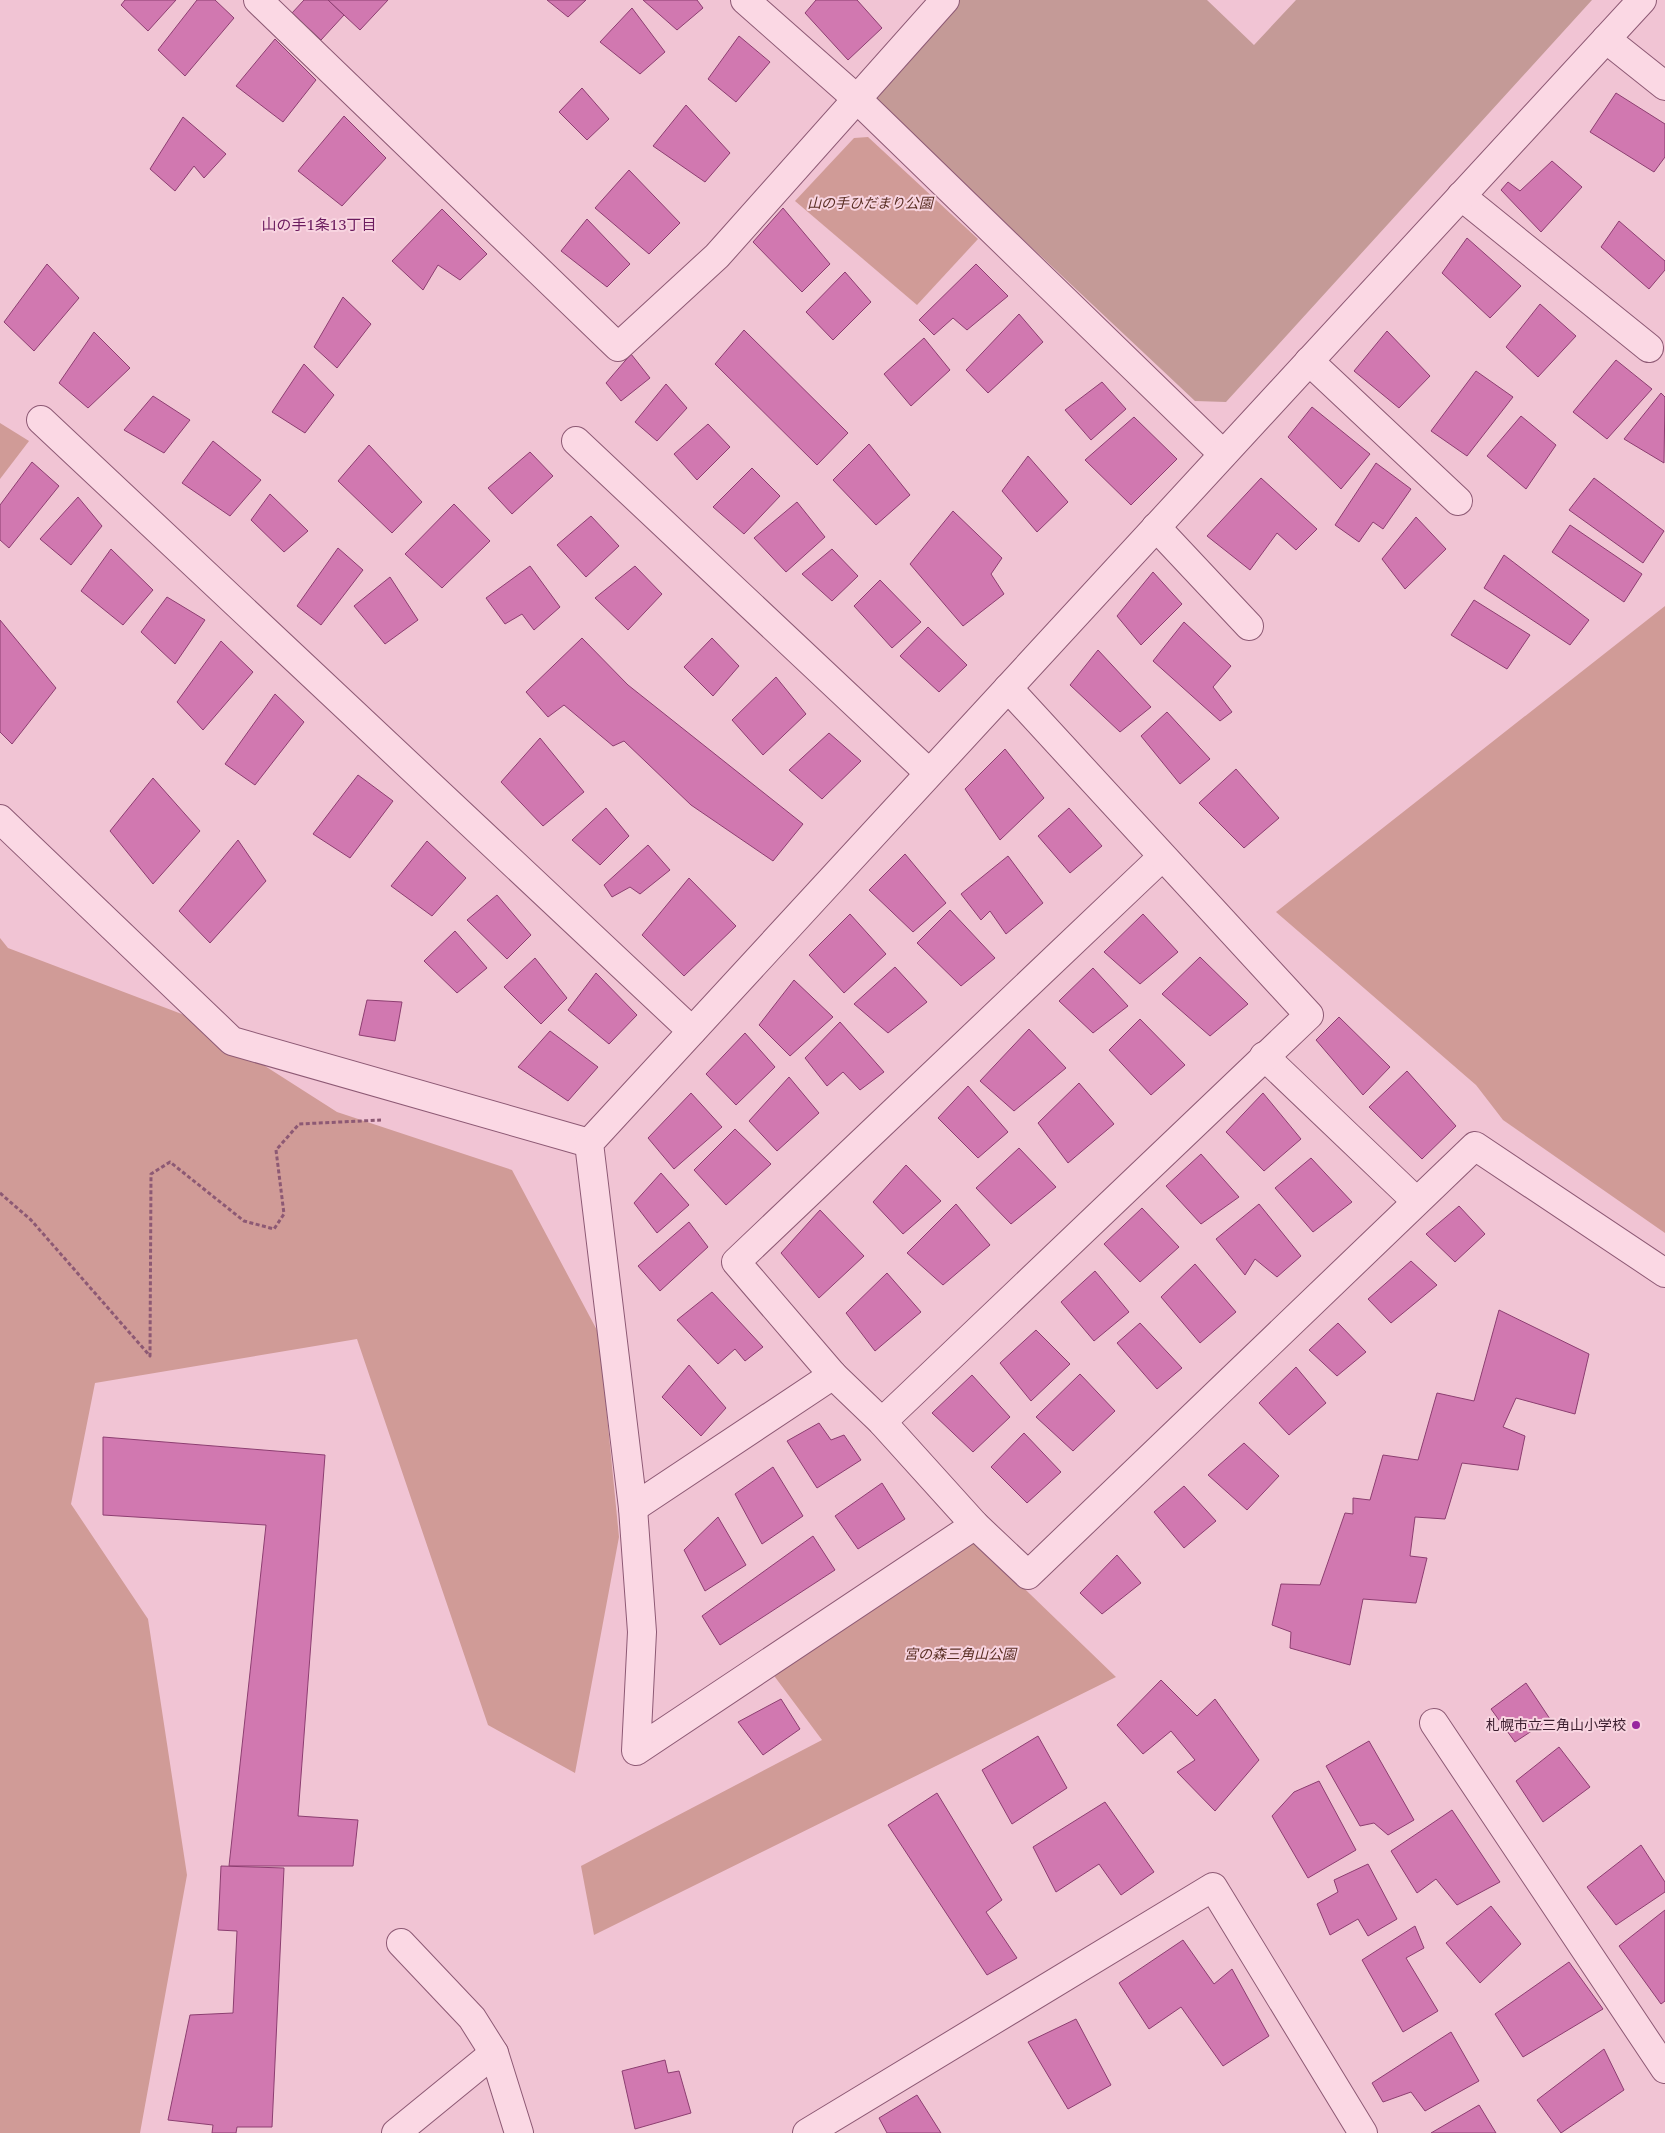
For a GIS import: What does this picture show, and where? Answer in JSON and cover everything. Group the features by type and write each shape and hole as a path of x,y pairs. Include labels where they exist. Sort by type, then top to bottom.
{"street":[{"path":"745,0 857,99 1223,454"},
{"path":"267,3 618,347 717,256 945,0"},
{"path":"975,1525 636,1751 642,1632 633,1508 589,1143 1642,0"},
{"path":"1606,39 1665,86"},
{"path":"1461,196 1649,348"},
{"path":"1309,361 1458,500"},
{"path":"41,420 692,1031"},
{"path":"576,441 929,773"},
{"path":"1156,527 1249,626"},
{"path":"882,1422 1309,1015 1008,688"},
{"path":"0,819 232,1041 589,1143"},
{"path":"1162,857 736,1262 833,1376 882,1422 975,1525 1028,1575 1416,1201 1476,1146 1665,1273"},
{"path":"1264,1056 1416,1201"},
{"path":"633,1508 833,1376"},
{"path":"1434,1723 1665,2069"},
{"path":"807,2133 1213,1886 1363,2133"},
{"path":"401,1943 472,2018 494,2053 520,2133"},
{"path":"396,2133 494,2053"}],"path":[{"path":"0,1193 31,1220 150,1356 151,1174 170,1162 244,1221 274,1229 284,1214 276,1150 299,1124 388,1120"}],"green space":[{"name":"山の手ひだまり公園","path":"868,137 978,239 917,305 795,201 854,138"},
{"path":"0,423 29,441 0,479"},
{"path":"1665,606 1665,1233 1503,1120 1476,1085 1276,912"},
{"path":"0,938 8,948 187,1016 337,1112 512,1170 599,1334 619,1537 575,1773 488,1725 357,1339 95,1383 71,1504 148,1619 187,1875 140,2133 0,2133"},
{"name":"宮の森三角山公園","path":"972,1538 1116,1677 594,1935 581,1866 822,1740 772,1673"}],"shaded area":[{"path":"957,0 1207,0 1254,45 1296,0 1592,0 1226,402 1195,401 876,101 877,86"}],"building":[{"path":"125,0 176,0 148,31 121,5"},
{"path":"197,0 215,0 234,18 185,76 158,50"},
{"path":"304,0 328,0 344,15 321,40 292,13"},
{"path":"328,0 388,0 360,30"},
{"path":"547,0 586,0 568,17"},
{"path":"643,0 697,0 703,8 677,30"},
{"path":"816,0 857,0 882,28 848,60 805,13"},
{"path":"632,8 665,52 640,74 600,42"},
{"path":"739,36 770,62 736,102 708,79"},
{"path":"275,39 316,80 283,122 236,86"},
{"path":"582,88 609,119 587,140 559,112"},
{"path":"1616,93 1665,124 1665,157 1654,172 1590,132"},
{"path":"686,105 730,153 705,182 653,146"},
{"path":"344,116 386,158 342,206 298,171"},
{"path":"183,117 226,154 204,178 194,166 175,191 150,169"},
{"path":"1552,161 1582,187 1541,232 1501,190 1508,182 1520,191"},
{"path":"629,170 680,223 649,254 595,208"},
{"path":"783,208 830,264 802,292 753,242"},
{"path":"442,209 487,254 460,280 438,265 423,290 392,261"},
{"path":"587,219 630,264 607,287 561,251"},
{"path":"1619,221 1665,261 1665,270 1649,289 1601,247"},
{"path":"1467,238 1521,286 1490,318 1442,273"},
{"path":"47,264 79,298 34,351 4,322"},
{"path":"976,264 1008,296 967,330 953,318 934,335 919,320"},
{"path":"845,272 871,302 833,340 806,312"},
{"path":"343,297 371,324 337,368 314,347"},
{"path":"1540,304 1576,336 1538,377 1506,347"},
{"path":"1019,314 1043,342 988,393 966,370"},
{"path":"744,330 848,433 817,465 715,364"},
{"path":"1387,331 1430,376 1399,408 1354,371"},
{"path":"94,332 130,368 88,408 59,383"},
{"path":"924,338 950,370 911,406 884,374"},
{"path":"631,354 650,378 621,401 606,383"},
{"path":"1616,360 1652,389 1607,439 1573,412"},
{"path":"304,364 334,395 305,433 272,412"},
{"path":"1476,371 1513,397 1467,456 1431,431"},
{"path":"1102,382 1126,409 1091,440 1065,410"},
{"path":"666,384 687,408 657,441 635,422"},
{"path":"1661,393 1665,397 1664,463 1624,439"},
{"path":"153,396 190,420 164,453 124,430"},
{"path":"1312,407 1370,454 1341,489 1288,437"},
{"path":"1521,416 1556,445 1526,489 1487,456"},
{"path":"1134,417 1177,459 1131,505 1085,460"},
{"path":"708,424 730,447 697,480 674,454"},
{"path":"213,441 261,480 230,516 182,483"},
{"path":"869,444 910,495 876,525 833,480"},
{"path":"369,445 422,502 392,533 338,481"},
{"path":"530,452 553,476 512,514 488,488"},
{"path":"1028,456 1068,502 1037,532 1002,491"},
{"path":"32,462 59,486 9,548 0,540 0,505"},
{"path":"1376,463 1411,489 1383,529 1373,522 1359,542 1335,525"},
{"path":"752,468 780,496 744,534 713,507"},
{"path":"1261,478 1317,529 1296,550 1277,533 1250,570 1207,536"},
{"path":"1594,478 1664,531 1643,563 1569,510"},
{"path":"270,494 308,531 284,552 251,520"},
{"path":"78,497 102,526 71,565 40,539"},
{"path":"797,502 825,537 786,572 754,538"},
{"path":"454,504 490,541 442,588 405,554"},
{"path":"953,511 1002,558 991,574 1004,594 963,626 910,564"},
{"path":"591,516 619,546 586,577 557,545"},
{"path":"1416,517 1446,549 1405,589 1382,559"},
{"path":"1570,525 1642,574 1624,602 1552,552"},
{"path":"338,548 363,570 321,625 297,606"},
{"path":"111,549 153,590 123,625 81,591"},
{"path":"832,549 858,576 832,601 802,574"},
{"path":"1504,555 1589,620 1570,645 1484,588"},
{"path":"530,566 560,607 534,630 522,614 505,624 486,598"},
{"path":"635,566 662,594 628,630 595,598"},
{"path":"1153,572 1182,604 1141,645 1117,616"},
{"path":"390,577 418,620 385,644 354,606"},
{"path":"880,580 921,622 892,648 854,606"},
{"path":"167,597 205,620 175,664 141,632"},
{"path":"1474,600 1530,635 1507,669 1451,635"},
{"path":"0,620 56,688 12,744 0,732"},
{"path":"1184,622 1231,666 1213,687 1232,712 1220,721 1153,661"},
{"path":"928,627 967,665 939,692 900,656"},
{"path":"582,638 628,685 803,824 773,861 691,805 624,741 613,746 564,705 548,717 526,692"},
{"path":"712,638 739,666 713,696 684,667"},
{"path":"221,641 253,672 203,730 177,702"},
{"path":"1098,650 1151,707 1120,732 1070,685"},
{"path":"776,677 806,714 763,755 732,720"},
{"path":"275,694 304,722 255,785 225,764"},
{"path":"1167,712 1210,759 1180,784 1141,736"},
{"path":"829,733 861,761 822,799 789,770"},
{"path":"540,738 584,792 543,826 501,782"},
{"path":"1005,749 1044,798 1000,840 965,789"},
{"path":"1236,769 1279,818 1244,848 1199,803"},
{"path":"358,775 393,801 350,858 313,834"},
{"path":"153,778 200,831 153,884 110,831"},
{"path":"606,808 629,836 600,865 572,840"},
{"path":"1069,808 1102,846 1070,873 1038,836"},
{"path":"238,840 266,881 210,943 179,911"},
{"path":"427,841 466,878 432,916 391,886"},
{"path":"648,845 670,870 640,894 630,887 612,897 604,885"},
{"path":"905,854 946,903 913,932 869,890"},
{"path":"1008,856 1043,903 1006,934 990,911 981,920 961,894"},
{"path":"689,878 736,926 684,976 642,935"},
{"path":"497,895 531,935 507,959 467,920"},
{"path":"950,910 995,958 961,986 917,943"},
{"path":"850,914 886,954 844,993 809,955"},
{"path":"1143,914 1178,952 1140,984 1104,952"},
{"path":"455,931 487,968 457,993 424,961"},
{"path":"1200,957 1248,1004 1210,1036 1162,994"},
{"path":"535,958 567,998 541,1024 504,987"},
{"path":"895,967 927,1002 888,1033 854,1004"},
{"path":"1093,968 1128,1006 1093,1033 1059,1001"},
{"path":"596,973 637,1015 609,1044 568,1010"},
{"path":"794,980 833,1017 790,1056 759,1025"},
{"path":"367,1000 402,1002 395,1041 359,1035"},
{"path":"1339,1017 1390,1067 1363,1095 1316,1040"},
{"path":"1140,1019 1185,1065 1151,1095 1109,1050"},
{"path":"840,1022 884,1072 860,1090 843,1072 827,1086 805,1058"},
{"path":"1029,1029 1066,1068 1014,1111 980,1081"},
{"path":"550,1031 598,1067 568,1101 518,1067"},
{"path":"745,1033 775,1067 736,1105 706,1074"},
{"path":"1407,1071 1456,1126 1422,1159 1369,1107"},
{"path":"789,1077 819,1113 777,1151 749,1121"},
{"path":"1079,1083 1114,1124 1068,1163 1038,1123"},
{"path":"968,1086 1008,1132 978,1158 938,1118"},
{"path":"691,1093 722,1127 674,1169 648,1138"},
{"path":"1263,1093 1301,1139 1264,1171 1226,1132"},
{"path":"735,1129 771,1164 726,1205 694,1170"},
{"path":"1019,1148 1056,1187 1011,1224 976,1188"},
{"path":"1201,1154 1239,1197 1201,1224 1166,1186"},
{"path":"1311,1158 1352,1202 1313,1232 1275,1188"},
{"path":"906,1165 941,1201 903,1234 873,1202"},
{"path":"661,1173 689,1205 657,1233 634,1203"},
{"path":"956,1204 990,1245 943,1285 907,1253"},
{"path":"1259,1204 1301,1256 1277,1277 1255,1259 1245,1275 1216,1239"},
{"path":"1459,1206 1485,1234 1455,1262 1426,1234"},
{"path":"1142,1208 1179,1247 1140,1282 1104,1244"},
{"path":"820,1210 864,1256 819,1298 781,1253"},
{"path":"689,1222 708,1247 660,1291 638,1266"},
{"path":"1411,1261 1437,1285 1391,1323 1368,1299"},
{"path":"1195,1264 1236,1312 1200,1343 1161,1297"},
{"path":"1095,1271 1129,1312 1094,1341 1061,1302"},
{"path":"887,1273 921,1312 875,1351 846,1313"},
{"path":"712,1292 763,1347 745,1361 735,1349 718,1364 677,1320"},
{"path":"1499,1310 1589,1354 1575,1414 1516,1398 1503,1427 1525,1436 1518,1470 1462,1463 1445,1519 1415,1517 1410,1556 1427,1558 1416,1603 1363,1599 1350,1665 1290,1648 1291,1632 1272,1625 1281,1584 1320,1585 1345,1513 1353,1514 1353,1498 1370,1500 1383,1455 1418,1460 1437,1393 1474,1401"},
{"path":"1140,1323 1182,1368 1157,1389 1117,1343"},
{"path":"1338,1323 1366,1352 1337,1376 1309,1350"},
{"path":"1036,1330 1070,1364 1031,1401 1000,1363"},
{"path":"689,1365 726,1408 701,1436 662,1397"},
{"path":"1296,1367 1326,1403 1289,1435 1259,1403"},
{"path":"1080,1374 1115,1411 1073,1451 1036,1417"},
{"path":"972,1375 1010,1417 973,1452 932,1413"},
{"path":"819,1423 831,1440 844,1435 861,1460 817,1488 787,1441"},
{"path":"1024,1433 1061,1472 1027,1503 991,1467"},
{"path":"103,1437 325,1455 298,1816 358,1820 353,1866 229,1866 266,1525 103,1515"},
{"path":"1244,1443 1279,1476 1247,1510 1208,1475"},
{"path":"773,1467 803,1516 762,1544 735,1494"},
{"path":"882,1483 905,1519 858,1549 835,1516"},
{"path":"1184,1486 1216,1521 1184,1548 1154,1512"},
{"path":"718,1517 746,1565 705,1591 684,1550"},
{"path":"813,1536 835,1570 720,1645 702,1616"},
{"path":"1117,1555 1141,1583 1102,1614 1080,1593"},
{"path":"1161,1680 1197,1716 1215,1699 1259,1760 1215,1811 1177,1772 1195,1760 1171,1731 1143,1754 1117,1725"},
{"path":"1526,1683 1550,1719 1515,1742 1491,1709"},
{"path":"781,1699 800,1729 763,1755 738,1722"},
{"path":"1038,1736 1067,1788 1012,1824 982,1770"},
{"path":"1369,1741 1414,1820 1388,1835 1374,1823 1360,1826 1326,1766"},
{"path":"1559,1747 1590,1787 1543,1822 1516,1781"},
{"path":"1319,1781 1356,1850 1308,1878 1272,1816 1294,1792"},
{"path":"937,1793 1002,1900 986,1912 1017,1958 987,1975 888,1825"},
{"path":"1105,1802 1154,1872 1121,1895 1099,1864 1056,1892 1033,1847"},
{"path":"1452,1810 1500,1882 1457,1905 1436,1879 1417,1893 1391,1851"},
{"path":"1641,1845 1665,1882 1665,1892 1616,1925 1587,1887"},
{"path":"1368,1864 1397,1919 1368,1936 1358,1919 1330,1935 1317,1904 1338,1892 1334,1880"},
{"path":"221,1866 284,1868 272,2127 237,2127 236,2133 212,2133 213,2125 168,2120 190,2015 233,2013 237,1931 218,1930"},
{"path":"1491,1906 1521,1944 1480,1983 1446,1943"},
{"path":"1665,1910 1665,2001 1661,2004 1619,1946"},
{"path":"1415,1926 1424,1948 1406,1958 1438,2011 1403,2032 1362,1960"},
{"path":"1183,1940 1214,1984 1232,1969 1269,2036 1223,2066 1181,2007 1149,2029 1119,1983"},
{"path":"1569,1962 1603,2009 1523,2057 1495,2014"},
{"path":"1076,2019 1111,2085 1068,2109 1028,2042"},
{"path":"1451,2032 1479,2081 1425,2111 1411,2092 1383,2102 1372,2083"},
{"path":"1604,2049 1624,2090 1561,2133 1537,2100"},
{"path":"665,2060 668,2073 679,2071 691,2113 635,2129 622,2071"},
{"path":"917,2095 941,2133 887,2133 879,2118"},
{"path":"1479,2105 1496,2133 1431,2133"}],"place":[{"name":"札幌市立三角山小学校","path":"1636,1725"}],"district":[{"name":"山の手1条13丁目","path":"319,225"}]}
